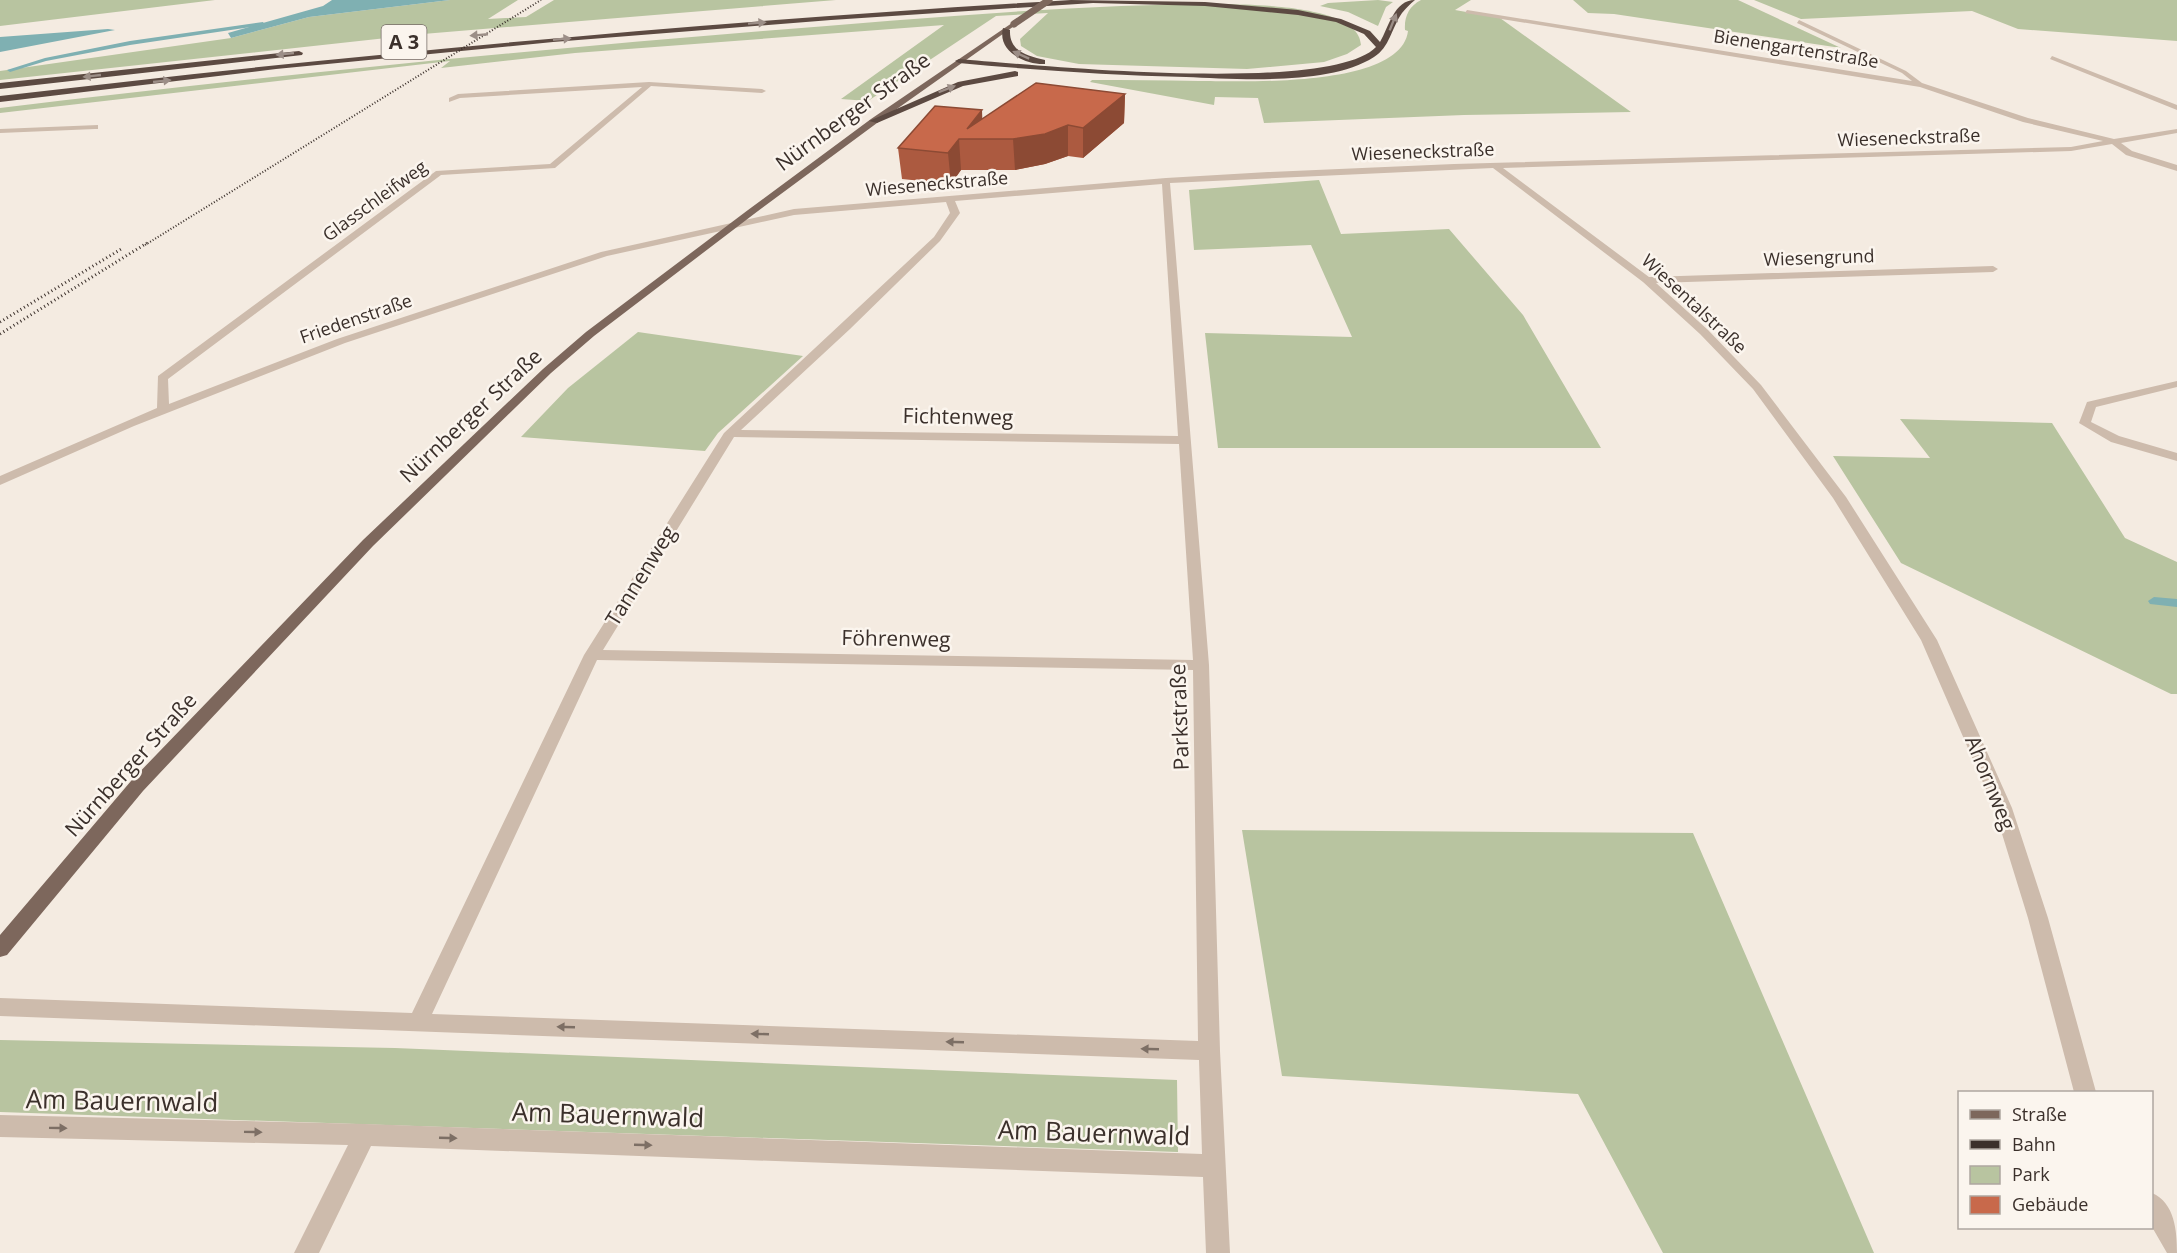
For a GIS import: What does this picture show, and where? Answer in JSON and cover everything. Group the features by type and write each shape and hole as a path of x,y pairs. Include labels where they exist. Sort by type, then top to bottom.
{"highway":[{"name":"A 3","path":"0,99 574,38 1108,0"},
{"path":"960,61 1062,71 1224,75 1296,73 1350,64 1367,58 1381,48 1396,12 1411,0"},
{"path":"1076,2 1192,1 1288,4 1332,13 1360,24 1373,35 1381,48"},
{"path":"1006,30 1006,44 1012,51 1039,61 1094,72"},
{"path":"0,86 312,52"},
{"path":"874,121 942,91 978,79 1062,71"}],"main road":[{"name":"Nürnberger Straße","path":"0,949 137,786 368,543 547,371 617,314 874,121 1049,0"}],"street":[{"name":"Bienengartenstraße","path":"1467,12 1921,85 2026,120 2082,132 2114,142 2129,153 2177,168"},
{"path":"1798,22 1904,72 1921,85"},
{"path":"2052,58 2177,108"},
{"path":"452,100 458,96 649,84 762,91"},
{"name":"Glasschleifweg","path":"163,410 162,378 439,173 552,166 649,84"},
{"path":"0,131 95,127"},
{"name":"Wieseneckstraße","path":"735,225 794,212 1166,181 1496,166 2071,149 2177,131"},
{"name":"Wiesentalstraße","path":"1496,166 1647,280 1704,332 1757,387 1839,497"},
{"name":"Parkstraße","path":"1166,181 1201,665 1209,1051 1218,1253"},
{"name":"Tannenweg","path":"418,1022 592,655 730,433 846,327 937,239 955,213 950,200"},
{"name":"Friedenstraße","path":"0,481 163,410 341,341 604,254 735,225"},
{"name":"Wiesengrund","path":"1647,280 1993,269"},
{"path":"2177,384 2091,405 2085,423 2115,439 2177,458"},
{"name":"Fichtenweg","path":"730,433 1185,440"},
{"name":"Ahornweg","path":"1839,497 1929,640 2003,808 2038,918 2085,1091"},
{"name":"Föhrenweg","path":"592,655 1201,665"},
{"path":"0,1007 1209,1051"},
{"name":"Am Bauernwald","path":"0,1126 365,1135 1214,1166"},
{"path":"306,1253 365,1135"},
{"path":"2153,1208 2177,1248"}],"green space":[{"path":"0,0 215,0 0,26"},
{"path":"450,0 518,0 488,19 526,17 554,0 836,0 423,34 0,80 0,71 231,38 309,17"},
{"path":"1378,0 1393,2 1386,7 1378,26 1348,12 1320,6 1328,3"},
{"path":"1421,0 1471,0 1455,10 1500,18 1631,112 1464,115 1264,123 1258,98 1215,97 1214,105 1090,82 1092,80 1281,80 1316,78 1350,72 1378,63 1399,50 1408,31 1405,30 1406,16 1413,5"},
{"path":"1573,0 1738,0 1841,48 1614,14 1588,13"},
{"path":"1754,0 2177,0 2177,41 2018,29 1972,11 1801,19"},
{"path":"1226,4 1281,7 1325,15 1344,22 1356,32 1361,45 1347,54 1324,62 1247,69 1079,64 1037,56 1021,46 1020,39 1048,13 996,16 868,101 841,99 944,25 575,53 441,68 450,61 0,113 0,108 286,76 763,31 994,13"},
{"path":"1319,180 1341,234 1449,229 1523,315 1601,448 1218,448 1205,333 1352,337 1311,245 1194,250 1189,190"},
{"path":"638,332 803,356 718,433 705,451 521,437 568,388"},
{"path":"1900,419 2052,423 2125,538 2177,562 2177,694 2171,694 1901,563 1833,456 1930,458"},
{"path":"1242,830 1693,833 1874,1253 1663,1253 1578,1094 1282,1076"},
{"path":"0,1040 395,1048 1177,1080 1178,1152 0,1112"}],"water":[{"path":"332,0 450,0 309,17 231,38 228,33 323,6"},
{"path":"115,30 0,52 0,37"}],"building":[{"path":"1036,83 1125,94 1083,128 1068,125 1045,134 1013,139 959,139 948,153 898,148 935,106 982,110 967,129"}],"waterway":[{"path":"10,70 45,60 130,43 263,24"},
{"path":"2154,601 2177,603"}],"railway":[{"path":"145,245 541,0"},
{"path":"0,334 147,243"},
{"path":"0,322 123,248"}]}
